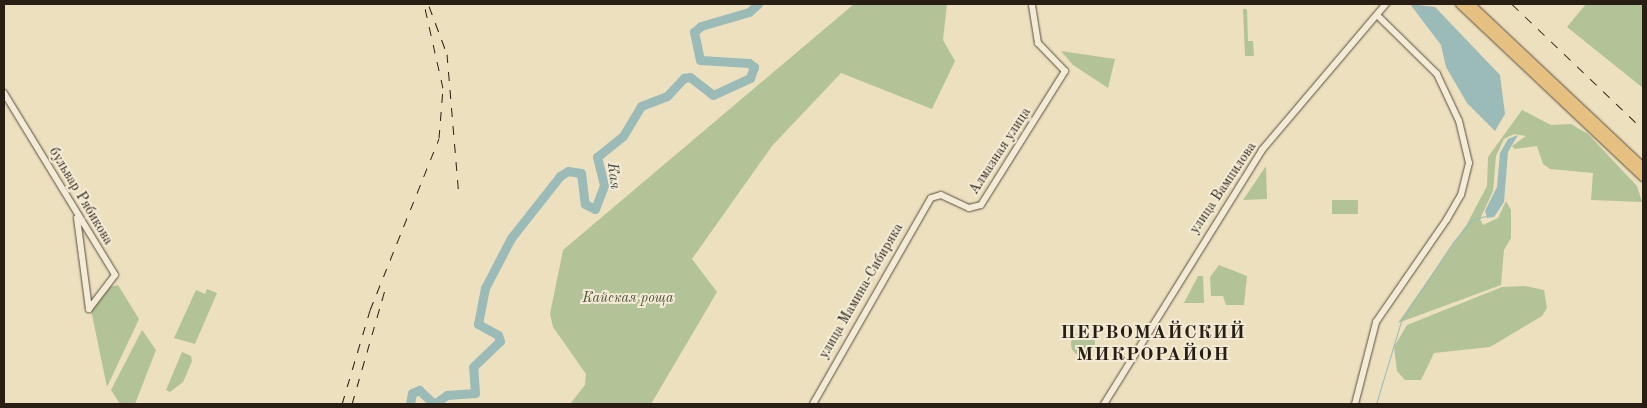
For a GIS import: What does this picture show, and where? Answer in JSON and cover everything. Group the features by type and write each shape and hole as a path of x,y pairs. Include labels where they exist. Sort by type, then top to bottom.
{"main road":[{"path":"1460,4 1643,178"},
{"path":"1470,4 1643,167"}],"street":[{"name":"Алмазная улица","path":"938,195 970,208 981,206 1065,71 1038,43 1032,4"},
{"name":"улица Вампилова","path":"1104,404 1213,223 1262,150 1386,4"},
{"path":"1355,404 1376,322 1452,211 1469,163 1460,121 1437,74 1377,15"},
{"name":"бульвар Рябикова","path":"4,93 114,275 89,309 77,215"},
{"name":"улица Мамина-Сибиряка","path":"813,404 903,242 938,195"}],"green space":[{"name":"Кайская роща","path":"854,4 947,4 943,40 955,61 932,109 841,73 772,146 692,259 717,292 651,404 570,404 585,385 586,374 553,327 550,314 563,250"},
{"path":"1586,4 1643,4 1643,88 1567,27"},
{"path":"1243,9 1247,9 1248,41 1253,41 1254,56 1245,56"},
{"path":"1061,51 1115,59 1108,88 1073,65"},
{"path":"1522,110 1551,125 1571,124 1588,134 1637,186 1642,202 1591,200 1593,173 1550,169 1543,164 1537,146 1515,149 1512,146 1526,136 1514,134 1504,139 1496,156 1493,191 1480,219 1483,225 1498,218 1506,201 1511,210 1511,238 1504,250 1501,285 1398,323 1467,224 1487,186 1488,157"},
{"path":"1266,166 1267,199 1243,200"},
{"path":"1332,200 1358,200 1358,214 1332,214"},
{"path":"1219,265 1247,276 1244,305 1226,305 1223,296 1211,296 1210,277"},
{"path":"1198,276 1203,276 1204,303 1184,303"},
{"path":"118,285 139,319 107,387 91,310 109,287"},
{"path":"1525,286 1544,290 1547,308 1542,316 1490,347 1434,353 1421,380 1405,380 1397,371 1394,347 1407,325 1502,287"},
{"path":"207,289 217,293 195,344 174,338 196,290 205,294"},
{"path":"142,330 156,350 135,404 120,404 111,390"},
{"path":"1083,332 1091,336 1095,344 1091,352 1083,356 1075,352 1071,344 1075,336"},
{"path":"182,352 191,356 192,361 183,382 170,392 166,390"}],"water":[{"path":"1410,4 1435,7 1500,75 1505,114 1495,131 1467,103 1446,67 1441,45"},
{"path":"1518,135 1508,152 1504,202 1494,217 1487,218 1485,211 1497,187 1500,153 1508,139"}],"waterway":[{"name":"Кая","path":"410,404 412,393 419,390 434,404 447,395 475,393 473,367 500,341 498,335 478,324 485,288 511,238 560,176 568,171 581,173 585,204 595,209 604,185 597,157 623,136 641,106 667,96 684,78 690,77 713,95 750,78 754,67 749,63 700,60 694,32 701,26 749,12 758,4"},
{"path":"1376,404 1401,321 1453,242 1472,220 1485,216"}],"railway":[{"path":"342,404 370,310 439,138 443,88 424,4"},
{"path":"1512,4 1643,129"},
{"path":"429,6 447,54 459,197"},
{"path":"352,404 385,290"}],"district":[{"name":"ПЕРВОМАЙСКИЙ МИКРОРАЙОН","path":"1153,345"}]}
